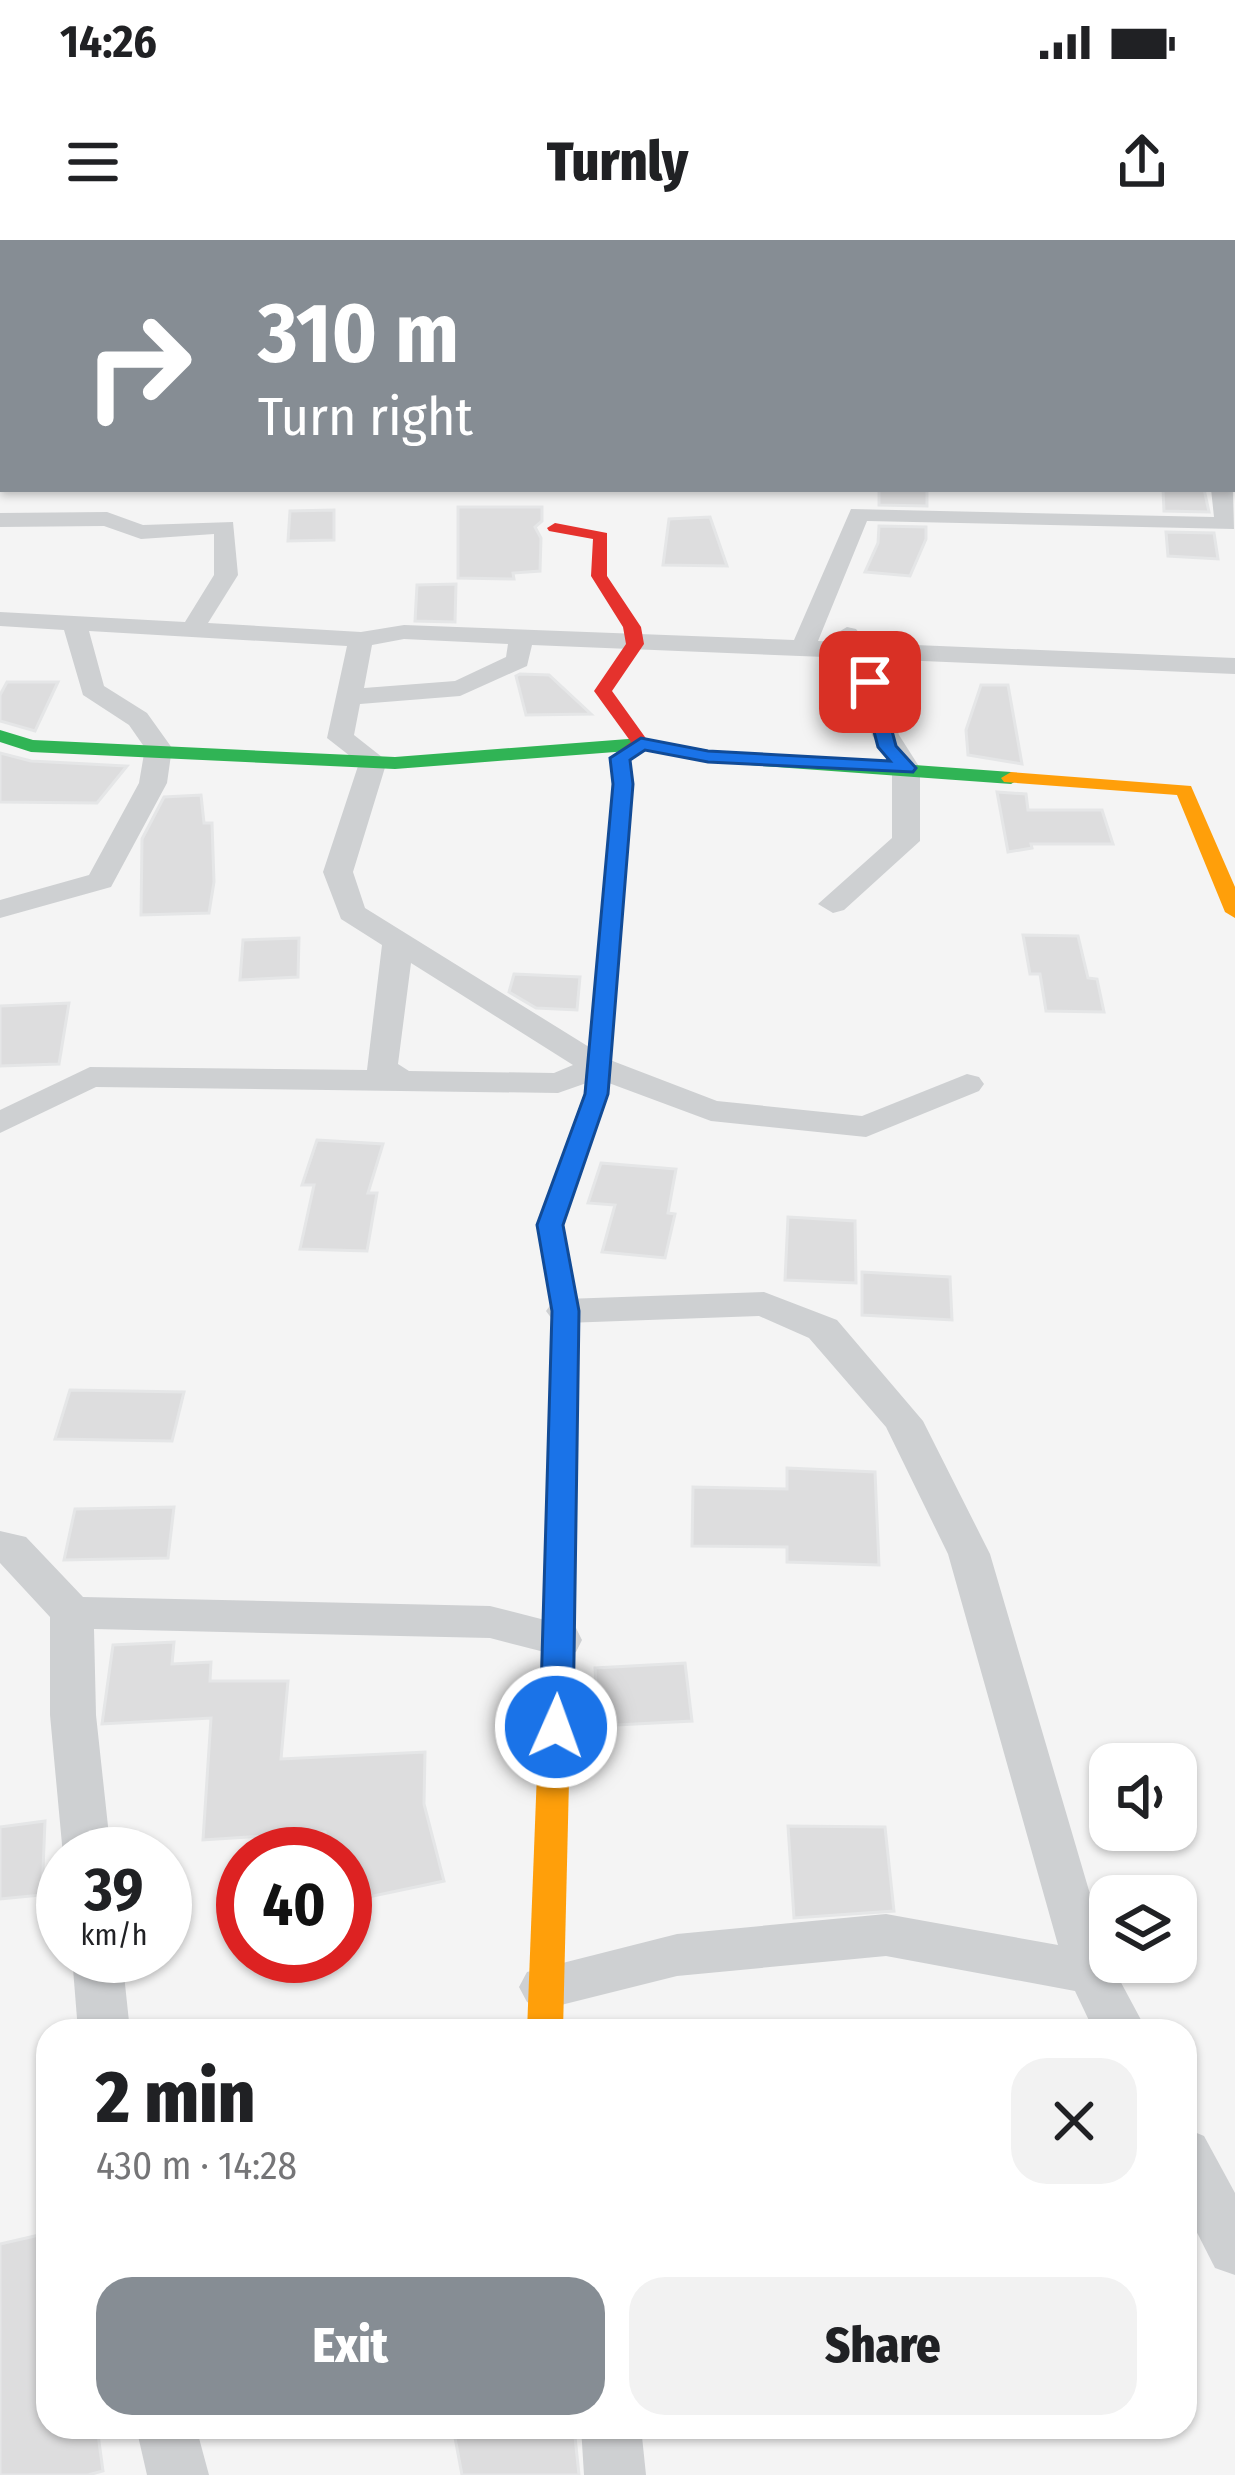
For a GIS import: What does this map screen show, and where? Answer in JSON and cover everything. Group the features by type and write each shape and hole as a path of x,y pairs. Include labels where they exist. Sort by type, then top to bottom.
{"street":[{"path":"1002,492 1014,515"},
{"path":"803,648 860,514 1226,524 1222,492"},
{"path":"0,520 106,519 142,532 224,527 226,575 193,628"},
{"path":"555,528 601,536 599,577 632,627 634,641 603,691 641,744"},
{"path":"349,697 460,688 518,661 533,637 586,626 620,608"},
{"path":"823,608 862,650 887,747 906,768 906,841 833,904"},
{"path":"0,619 361,639 404,632 1235,666"},
{"path":"0,909 101,881 153,783 158,748 138,719 92,690 75,626"},
{"path":"361,639 340,738 373,761"},
{"path":"1125,660 1235,677"},
{"path":"0,736 31,746 373,761 641,744 708,756 1184,790 1235,912"},
{"path":"641,744 620,758 623,784 596,1094 550,1225 566,1311 560,1640 545,2009 677,1955 886,1935 1089,1973"},
{"path":"373,761 338,872 352,913 598,1066 711,1112 866,1127 967,1084"},
{"path":"397,1078 381,1067 398,941"},
{"path":"0,1123 90,1077 558,1083 598,1066"},
{"path":"566,1311 764,1304 824,1329 903,1421 969,1554 1089,1970"},
{"path":"0,1546 11,1548 72,1613 74,1715 84,1827"},
{"path":"72,1613 490,1622 560,1640"},
{"path":"100,1983 103,2019"},
{"path":"1095,1983 1115,2019"},
{"path":"1197,2176 1235,2249"},
{"path":"169,2439 178,2475"},
{"path":"612,2439 615,2475"}],"building":[{"path":"879,492 927,492 927,506 879,505"},
{"path":"1163,492 1205,492 1209,512 1164,511"},
{"path":"458,507 542,507 542,521 535,527 541,538 540,571 513,573 514,579 458,578"},
{"path":"334,510 334,540 288,541 290,511"},
{"path":"710,517 727,566 663,565 669,519"},
{"path":"879,526 926,527 926,539 910,576 865,572 878,543"},
{"path":"1166,532 1214,533 1218,559 1168,556"},
{"path":"456,584 455,622 415,621 417,585"},
{"path":"549,675 591,714 526,715 516,676"},
{"path":"7,682 58,682 35,731 0,721 0,695"},
{"path":"981,685 1008,685 1022,764 968,755 966,730"},
{"path":"0,753 31,761 127,766 97,803 0,802"},
{"path":"997,792 1026,794 1028,810 1102,810 1113,844 1031,844 1032,848 1008,852"},
{"path":"201,795 204,823 212,823 214,882 209,913 141,915 142,839 164,797"},
{"path":"1023,935 1078,936 1088,978 1097,979 1104,1012 1046,1011 1040,974 1030,974"},
{"path":"299,938 298,977 240,980 243,940"},
{"path":"514,974 580,977 577,1010 536,1008 509,992"},
{"path":"69,1003 59,1064 0,1066 0,1006"},
{"path":"317,1140 383,1144 368,1193 377,1193 367,1251 300,1249 314,1185 302,1185"},
{"path":"601,1163 676,1169 668,1213 675,1214 665,1258 602,1252 615,1205 588,1203"},
{"path":"788,1217 855,1221 856,1283 785,1280"},
{"path":"862,1272 950,1277 952,1320 862,1315"},
{"path":"70,1390 184,1392 172,1441 55,1439"},
{"path":"787,1468 875,1472 879,1565 787,1562 787,1547 692,1546 693,1487 787,1489"},
{"path":"174,1507 168,1558 64,1560 75,1509"},
{"path":"174,1642 172,1664 211,1662 210,1681 288,1681 281,1759 425,1752 424,1804 444,1881 372,1896 372,1827 216,1827 216,1839 203,1840 211,1718 102,1724 113,1645"},
{"path":"685,1663 692,1721 598,1726 595,1668"},
{"path":"45,1821 45,1827 36,1827 36,1896 0,1899 0,1827"},
{"path":"788,1826 885,1827 894,1911 794,1918"},
{"path":"36,2236 36,2439 99,2439 103,2471 0,2475 0,2244"},
{"path":"455,2439 575,2439 579,2475 462,2475"}],"traffic: fast":[{"path":"0,736 31,746 395,763 641,744 708,756 1011,778"},
{"path":"562,1488 565,1311 550,1224 596,1094 616,866"}],"traffic: slow":[{"path":"1011,778 1184,790 1235,912"},
{"path":"545,2019 562,1488"}],"traffic: jam":[{"path":"555,528 601,536 599,576 632,627 635,644 603,691 641,744 620,757 623,784 616,866"}],"route":[{"path":"556,1727 566,1311 550,1225 596,1094 623,784 620,758 641,744 708,756 906,768 887,747 870,682"}]}
